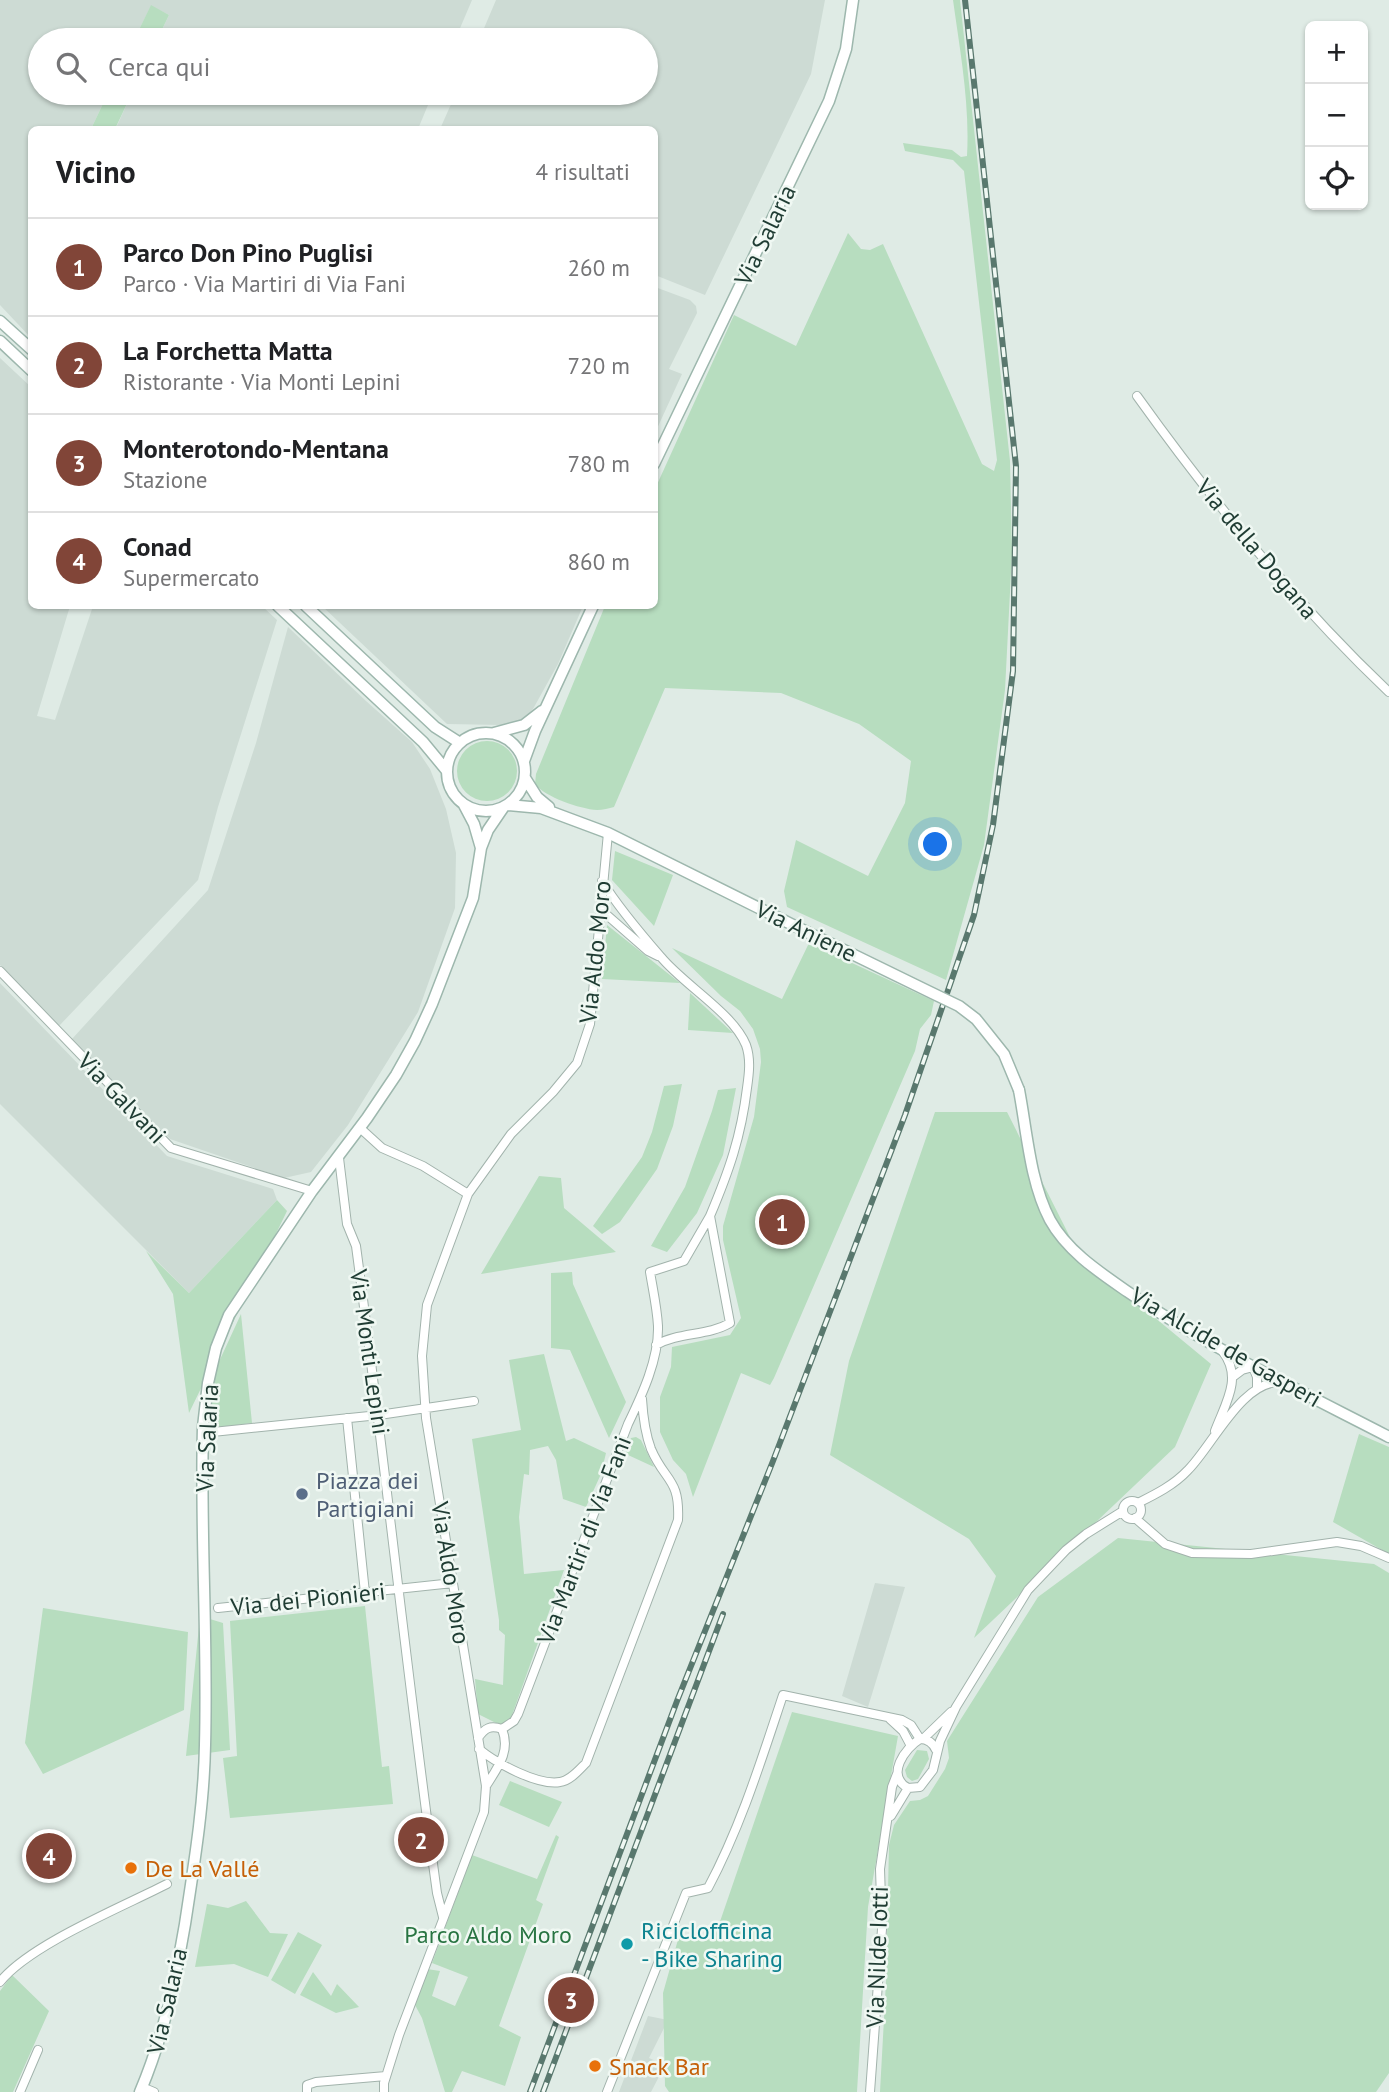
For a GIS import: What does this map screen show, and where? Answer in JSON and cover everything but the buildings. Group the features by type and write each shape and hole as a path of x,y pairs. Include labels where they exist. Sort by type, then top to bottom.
{"main road":[{"name":"Via Salaria","path":"658,456 829,102 846,49 853,0"},
{"path":"0,321 28,346"},
{"path":"0,341 28,367"},
{"name":"Via Salaria","path":"281,609 423,742 447,771 454,796 464,805 474,824 481,848"},
{"path":"309,609 435,727 460,743"},
{"path":"524,761 592,609"},
{"path":"447,771 449,760 460,743 480,733 524,725 536,717 550,701"},
{"path":"491,733 512,742 519,751 524,761 525,778"},
{"name":"Via Salaria","path":"141,2089 155,2056 169,2005 198,1844 205,1747 203,1433 210,1371 216,1348 229,1315 312,1191 339,1158 396,1075 432,1004 473,898 481,848 495,818 516,798 525,778"},
{"name":"Via Aniene","path":"525,778 537,797 557,813"},
{"path":"464,805 477,811 490,811 506,806"},
{"name":"Via Aniene","path":"506,806 532,806 608,833 959,1006 976,1019 1004,1054 1019,1090"},
{"name":"Via Alcide de Gasperi","path":"1019,1090 1041,1197 1050,1219 1060,1234 1096,1270 1221,1350 1389,1437"}],"street":[{"name":"Via della Dogana","path":"1137,396 1193,472 1273,570 1348,654 1389,692"},
{"name":"Via Aldo Moro","path":"384,2092 386,2076 484,1812 486,1786 425,1408 422,1356 427,1305 468,1194 511,1134 553,1092 577,1063 590,1024 608,833"},
{"path":"602,881 612,898 661,957"},
{"path":"600,908 648,950 661,957"},
{"name":"Via Martiri di Via Fani","path":"502,1729 514,1721 518,1714 628,1424 642,1396 656,1345 657,1326 650,1272 684,1261 710,1216 732,1165 741,1132 749,1069 747,1048 733,1024 661,957"},
{"name":"Via Galvani","path":"0,971 171,1148 312,1191"},
{"path":"360,1128 382,1148 424,1166 468,1194"},
{"name":"Via Monti Lepini","path":"339,1158 346,1224 356,1246 433,1865 444,1918"},
{"path":"656,1345 665,1340 720,1328 730,1323 710,1216"},
{"path":"1221,1350 1230,1363 1234,1376"},
{"path":"1213,1436 1234,1376 1253,1367 1257,1387"},
{"path":"1283,1383 1257,1387 1182,1476 1162,1491 1138,1503 1128,1502 1123,1511 1167,1545 1198,1554 1251,1554 1337,1542 1361,1546 1389,1558"},
{"path":"479,1749 500,1764 538,1780 561,1783 586,1763 678,1520 679,1501 676,1486 652,1449 644,1423 642,1396"},
{"path":"203,1433 379,1415 474,1401"},
{"path":"347,1418 365,1593"},
{"path":"1135,1518 1141,1511 1138,1503"},
{"name":"Via Nilde Iotti","path":"888,1822 908,1788 920,1787 928,1779 937,1760 936,1750 956,1707 1024,1596 1037,1579 1075,1542 1123,1511"},
{"path":"398,1589 453,1583"},
{"name":"Via dei Pionieri","path":"218,1608 398,1589"},
{"path":"607,2092 686,1894 708,1888 728,1850 748,1803 783,1695 902,1720 911,1725 922,1739 934,1745 936,1750"},
{"name":"Via Nilde Iotti","path":"922,1739 956,1707"},
{"path":"472,1710 493,1726 502,1729 507,1741 500,1764 486,1786"},
{"path":"890,1719 903,1731 911,1746"},
{"path":"478,1738 484,1729 493,1726"},
{"path":"908,1788 902,1785 897,1774 905,1754 922,1739"},
{"name":"Via Nilde Iotti","path":"870,2092 882,1930 880,1869 892,1787 897,1774"},
{"path":"0,1982 10,1969 54,1942 167,1884"},
{"path":"20,2092 38,2050"},
{"path":"307,2092 307,2085 316,2081 386,2076"},
{"path":"141,2089 154,2092"}],"shaded area":[{"path":"0,0 472,0 460,28 163,28 169,15 151,6 140,28 28,28 28,105 102,105 92,126 28,126 28,335 0,305"},
{"path":"496,0 825,0 811,74 705,295 658,276 658,126 441,126 451,105 658,105 658,28 484,28"},
{"path":"126,105 428,105 419,126 117,126"},
{"path":"658,288 690,300 696,306 697,313 669,369 682,374 658,426"},
{"path":"0,358 28,384 28,609 69,609 37,716 55,720 92,609 265,609 277,620 198,880 59,1026 0,965"},
{"path":"325,609 582,609 558,664 526,718 502,725 447,724"},
{"path":"288,627 412,742 430,769 446,809 456,853 455,908 418,1012 348,1125 311,1172 284,1178 170,1139 72,1039 208,890 256,743"},
{"path":"0,983 167,1156 273,1189 277,1200 189,1293 0,1104"},
{"path":"875,1583 905,1587 868,1707 842,1696"},
{"path":"648,2016 668,2020 649,2058 665,2065 651,2092 619,2092"}],"green space":[{"path":"953,0 960,0 1010,461 1012,553 1005,690 984,845 946,980 787,907 784,891 796,840 868,876 905,803 911,761 859,724 781,693 665,688 614,807 597,810 573,805 555,798 535,784 536,774 604,609 658,609 658,482 734,315 796,346 848,233 861,249 870,250 883,244 982,464 994,471 997,460 964,171 953,160 905,151 903,143 952,150 961,157 967,156 966,97"},
{"path":"151,5 169,15 163,28 140,28"},
{"path":"102,105 126,105 116,126 92,126"},
{"path":"487,741 504,746 512,754 517,771 512,788 504,796 487,801 470,796 462,788 457,771 462,754 470,746"},
{"path":"615,851 673,875 654,926 612,880"},
{"path":"607,925 680,983 602,979"},
{"path":"809,943 934,1001 931,1015 920,1029 915,1051 774,1378 770,1385 741,1373 693,1497 686,1474 673,1460 660,1432 660,1397 671,1367 672,1347 730,1335 741,1318 723,1240 723,1226 754,1117 761,1062 753,1029 740,1011 672,948 782,999"},
{"path":"690,993 733,1033 688,1030"},
{"path":"682,1084 673,1126 657,1169 620,1222 602,1234 593,1226 642,1157 652,1132 664,1086"},
{"path":"736,1088 723,1155 697,1213 667,1252 651,1246 685,1187 718,1090"},
{"path":"935,1112 1007,1112 1079,1255 1211,1364 1175,1447 974,1638 996,1576 969,1539 830,1455 849,1361"},
{"path":"539,1176 561,1178 564,1208 616,1252 481,1274"},
{"path":"277,1200 287,1211 189,1413 173,1294 146,1251 189,1293"},
{"path":"572,1272 573,1284 626,1402 609,1438 570,1350 551,1348 551,1273"},
{"path":"241,1314 252,1423 207,1429 217,1366"},
{"path":"544,1354 566,1441 574,1438 606,1453 601,1474 586,1507 563,1499 556,1460 548,1446 530,1450 529,1475 524,1474 519,1517 524,1574 564,1570 511,1718 502,1726 478,1714 475,1679 503,1685 505,1635 499,1630 472,1439 521,1430 509,1360"},
{"path":"1359,1434 1389,1447 1389,1554 1333,1522"},
{"path":"631,1438 641,1440 654,1467 626,1452"},
{"path":"1118,1538 1374,1564 1389,1573 1389,2073 1376,2092 880,2092 889,1845 894,1825 910,1801 928,1796 949,1758 947,1741 1038,1597"},
{"path":"365,1606 382,1767 389,1766 393,1804 230,1818 223,1758 237,1756 230,1621"},
{"path":"43,1608 188,1632 184,1710 43,1774 25,1743"},
{"path":"200,1616 223,1623 230,1750 186,1756"},
{"path":"792,1712 898,1736 868,1907 857,2092 669,2092 665,2086 663,1993 679,1936 714,1939"},
{"path":"917,1750 927,1751 929,1759 918,1779 912,1781 905,1770"},
{"path":"510,1781 562,1802 549,1827 499,1805"},
{"name":"Parco Aldo Moro","path":"556,1835 559,1837 536,1900 543,1904 499,2026 521,2037 505,2086 462,2071 452,2092 445,2092 422,2018 415,2005 427,1969 440,1971 432,1996 455,2006 468,1977 432,1963 472,1855 537,1879"},
{"path":"246,1901 270,1933 288,1934 268,1977 234,1964 195,1967 207,1904 228,1908"},
{"path":"298,1932 322,1945 295,1994 271,1980"},
{"path":"313,1972 331,1996 337,1984 359,2007 336,2013 300,1995"},
{"path":"12,1975 49,2011 13,2092 0,2092 0,1991"}],"railway":[{"path":"530,2092 677,1701 773,1461 905,1115 974,915 993,825 1013,671 1016,466 965,0"},
{"path":"543,2092 723,1614"}],"place":[{"name":"Parco Don Pino Puglisi","path":"782,1222"},
{"name":"Piazza dei Partigiani","path":"302,1494"},
{"name":"La Forchetta Matta","path":"421,1840"},
{"name":"Conad","path":"49,1856"},
{"name":"De La Vallé","path":"131,1868"},
{"name":"Riciclofficina - Bike Sharing","path":"627,1944"},
{"name":"Monterotondo-Mentana","path":"571,2000"},
{"name":"Snack Bar","path":"595,2066"}]}
